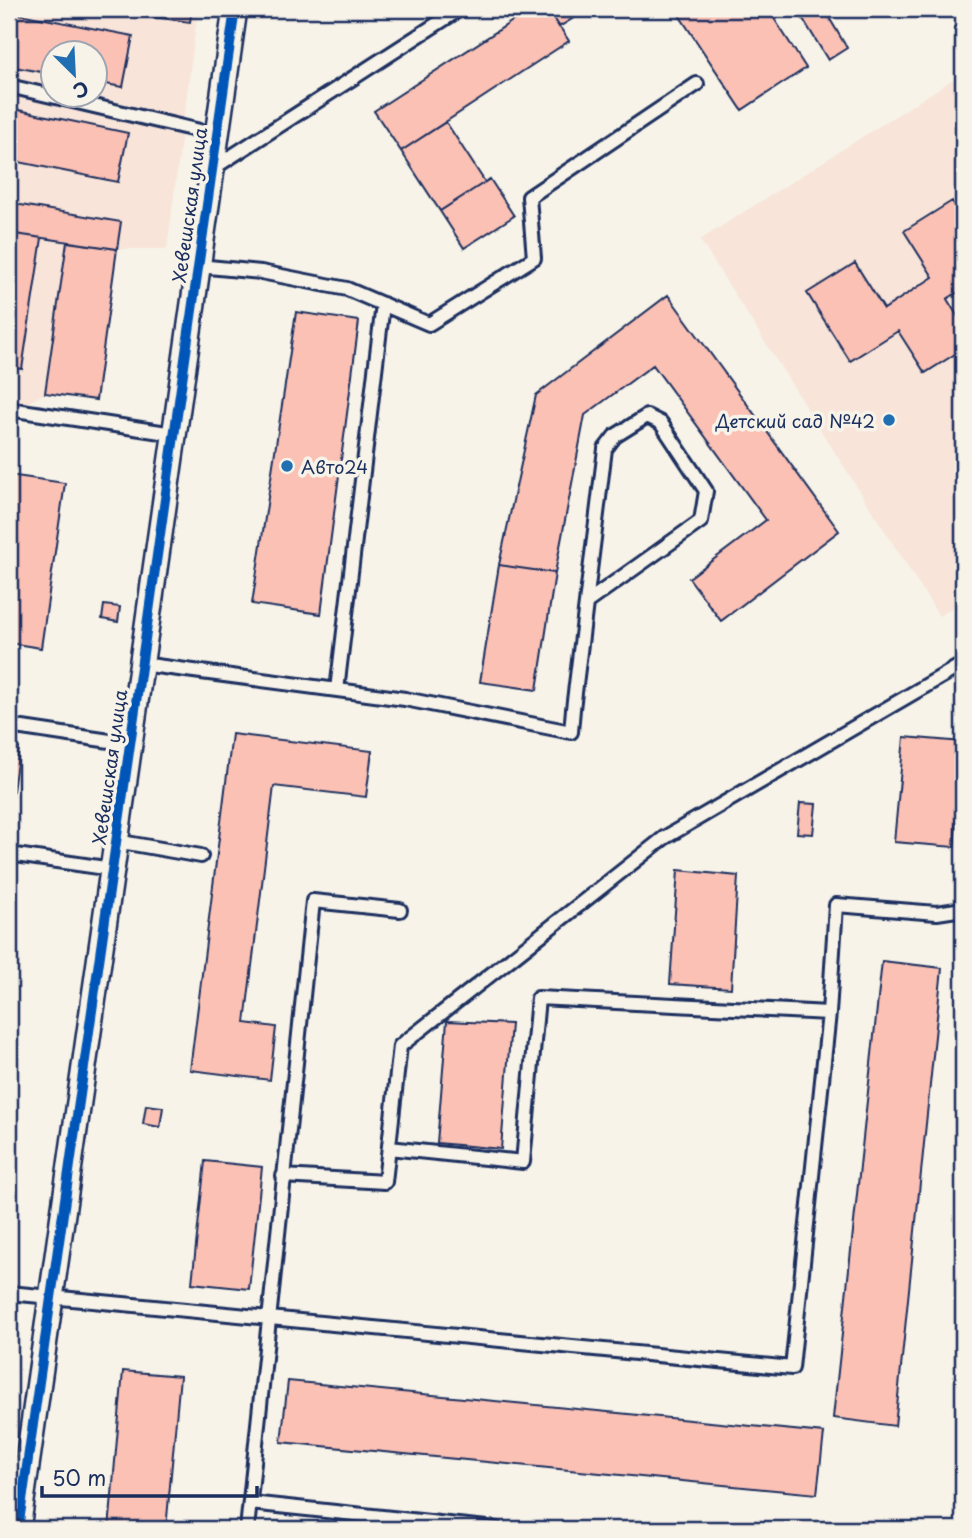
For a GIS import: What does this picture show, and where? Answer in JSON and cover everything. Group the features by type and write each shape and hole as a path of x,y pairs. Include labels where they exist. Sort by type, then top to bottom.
{"street":[{"name":"Хевешская улица","path":"18,1529 235,9"}],"lane":[{"path":"212,170 460,9"},
{"path":"198,265 261,272 346,289 429,324 534,258 529,198 697,84"},
{"path":"9,86 217,135"},
{"path":"337,690 383,304"},
{"path":"9,409 174,434"},
{"path":"141,664 405,699 572,732 587,602 606,449 615,436 647,416 661,423 706,491 701,521 587,602"},
{"path":"283,1176 385,1182 400,1046 664,838 958,667 963,668"},
{"path":"9,726 130,744"},
{"path":"116,841 201,856"},
{"path":"9,854 112,869"},
{"path":"247,1529 313,901 400,910"},
{"path":"9,1293 792,1368 829,1013 836,905 937,913 963,909"},
{"path":"389,1148 523,1162 538,998 829,1013"},
{"path":"250,1503 464,1528 496,1529"}],"shaded area":[{"path":"9,9 198,9 167,249 117,249 96,400 45,393 9,413"},
{"name":"Детский сад №42","path":"963,73 963,601 939,616 700,240"}],"building":[{"path":"153,9 192,9 190,22 152,17"},
{"path":"531,9 548,9 569,41 401,151 374,111"},
{"path":"548,9 588,9 559,27"},
{"path":"675,9 768,9 806,68 742,110"},
{"path":"797,9 824,9 847,48 828,60"},
{"path":"9,12 133,36 123,87 108,84 108,38 38,38 38,71 9,66"},
{"path":"9,108 128,133 118,182 9,160"},
{"path":"446,122 485,182 440,211 401,151"},
{"path":"490,179 514,216 464,248 440,211"},
{"path":"952,201 963,218 963,289 947,299 963,325 963,349 925,373 898,331 850,361 807,293 855,263 884,309 933,277 904,231"},
{"path":"9,203 121,222 117,249 9,233"},
{"path":"9,233 42,238 22,369 9,367"},
{"path":"67,242 117,249 96,400 45,393"},
{"path":"668,295 839,531 721,621 689,578 766,520 653,365 585,415 555,573 499,565 536,395"},
{"path":"296,312 359,321 321,614 252,604"},
{"path":"9,475 65,483 41,648 9,643"},
{"path":"499,565 555,573 537,690 480,682"},
{"path":"104,605 120,607 118,622 102,619"},
{"path":"232,734 372,751 366,797 274,786 245,1023 276,1027 270,1080 190,1070"},
{"path":"904,737 963,742 954,847 894,842"},
{"path":"9,746 19,748 9,820"},
{"path":"800,803 816,804 813,834 797,833"},
{"path":"678,870 738,876 731,988 670,984"},
{"path":"882,961 942,968 895,1426 833,1418"},
{"path":"447,1021 511,1024 501,1149 437,1143"},
{"path":"146,1105 163,1107 160,1127 143,1124"},
{"path":"205,1161 262,1167 249,1289 192,1283"},
{"path":"123,1371 180,1376 166,1529 109,1529"},
{"path":"288,1381 824,1433 817,1494 281,1442"}],"cycle path":[{"path":"18,1529 235,9"}],"place":[{"name":"Детский сад №42","path":"889,420"},
{"name":"Авто24","path":"287,466"}]}
